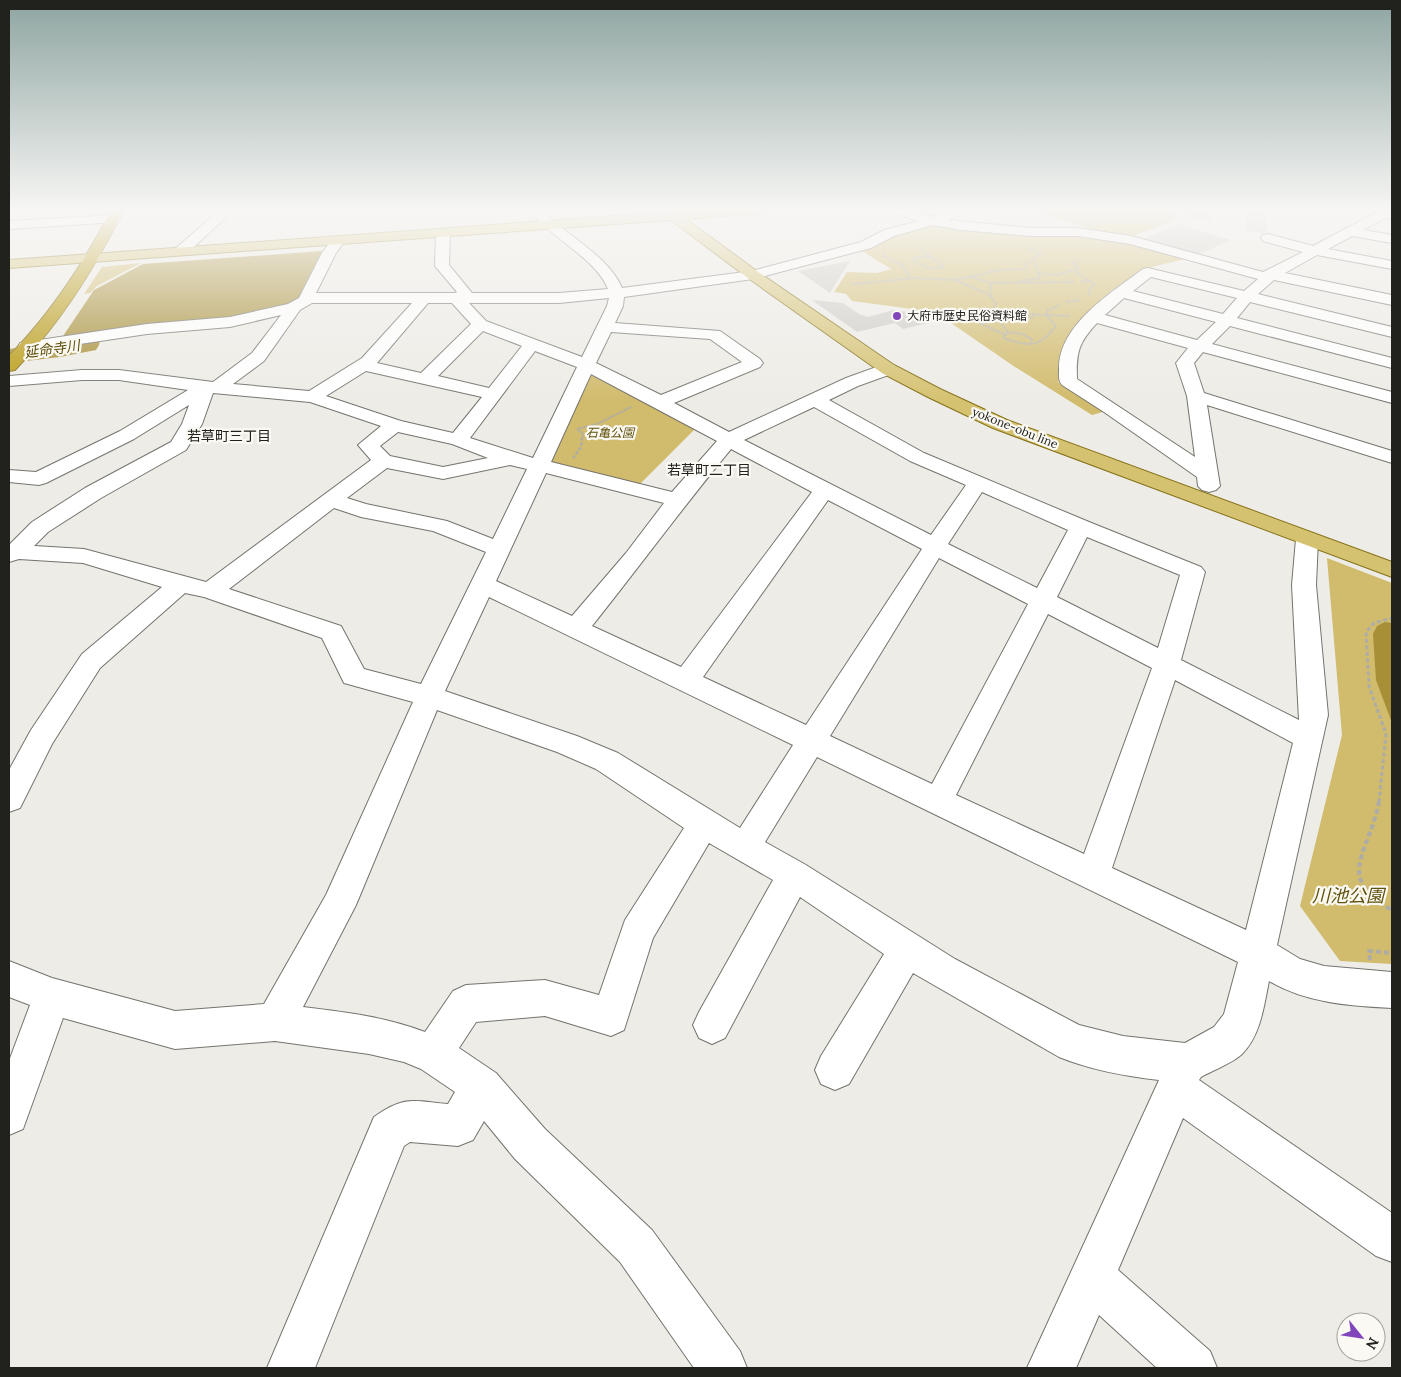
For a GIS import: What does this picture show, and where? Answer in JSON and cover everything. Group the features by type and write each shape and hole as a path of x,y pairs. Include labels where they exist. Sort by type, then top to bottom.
{"highway":[{"path":"19,355 68,298 83,273"}],"main road":[{"name":"yokone-obu line","path":"753,275 888,369 1000,424 1392,570"}],"street":[{"path":"9,476 39,479 127,435 212,388 258,357 271,341 279,326 300,303 317,273"},
{"path":"448,273 465,293 459,298"},
{"path":"275,1022 339,905 429,696 616,306 617,292 607,273"},
{"path":"19,355 83,340 147,329 230,322 300,303 424,298 559,298 760,273"},
{"path":"1146,273 1122,293 1086,316 1073,340 1068,355 1068,381 1112,408 1208,475"},
{"path":"1153,273 1392,332"},
{"path":"1254,273 1264,276 1271,275 1392,300"},
{"path":"1210,503 1208,475 1196,396 1185,363 1188,357 1227,320 1246,297 1274,273"},
{"path":"1122,293 1392,363"},
{"path":"312,397 363,365 379,351 424,298"},
{"path":"459,298 459,301 480,324 587,365 660,402 868,514 1167,663 1309,738"},
{"path":"1086,316 1392,398"},
{"path":"426,378 480,324"},
{"path":"605,327 714,334 754,363 660,402"},
{"path":"458,440 532,344"},
{"path":"363,365 493,394"},
{"path":"576,628 634,558 677,500 728,440 852,382 888,369"},
{"path":"9,381 82,375 118,375 212,388 312,397 395,425 458,440 520,462 540,464 677,500"},
{"path":"12,553 40,527 93,493 179,446 192,424 192,420 212,388"},
{"path":"1196,396 1392,457"},
{"path":"814,399 917,457 1081,527 1193,572 1167,663 1093,874"},
{"path":"395,425 368,445 383,461 443,473 511,459"},
{"path":"210,591 383,461"},
{"path":"745,847 934,546 978,483"},
{"path":"685,682 824,490"},
{"path":"330,500 362,510 439,526 490,546 500,547"},
{"path":"938,800 1081,527"},
{"path":"1052,1368 1181,1075 1228,1041 1241,1023 1314,715 1304,585 1307,539"},
{"path":"12,553 84,556 210,591 332,632 354,676 429,696 566,744 607,761 704,824 794,875 950,976 1073,1043 1123,1056 1181,1075 1392,1240"},
{"path":"9,799 41,738 91,661 180,584"},
{"path":"482,584 1093,874 1257,953 1292,974 1324,984 1392,990"},
{"path":"433,1054 466,1004 545,998 611,1017 637,932 704,824"},
{"path":"712,1025 794,875"},
{"path":"835,1070 908,949"},
{"path":"9,979 52,996 176,1030 275,1022 369,1035 404,1043 433,1054 482,1087 530,1144 636,1246 723,1368"},
{"path":"9,1115 52,996"},
{"path":"291,1368 390,1132 404,1122 458,1125 482,1087"},
{"path":"1092,1278 1193,1368"}],"path":[{"path":"907,273 910,278"},
{"path":"956,280 983,273"},
{"path":"1018,283 1020,280 1040,278 1038,273"},
{"path":"1040,273 1056,275 1062,273"},
{"path":"1078,273 1095,284 1094,288 1089,290 1091,294 1088,298"},
{"path":"970,276 991,283 1074,282"},
{"path":"852,284 910,278 938,277 956,280 990,295 996,304 990,312"},
{"path":"1081,282 1091,281"},
{"path":"990,295 991,283"},
{"path":"1066,302 1080,300"},
{"path":"1046,315 1048,311 1060,305"},
{"path":"990,312 1086,316"},
{"path":"990,312 1008,332 1022,334 1032,340 1031,344"},
{"path":"1008,332 1003,338 1038,345 1046,340 1056,326 1046,315"},
{"path":"1006,335 979,322 1009,322 1034,317"},
{"path":"569,463 581,447 583,433 577,430 597,424 634,406"},
{"path":"1392,618 1384,618 1372,623 1366,632 1368,679 1371,695 1384,724 1386,734 1374,823 1358,869 1359,879 1365,890 1377,901 1392,910"}],"green space":[{"path":"98,273 121,273 97,286 90,293 84,294"},
{"path":"846,273 1137,273 1112,290 1065,343 1065,371 1058,382 1110,410 1092,415 1015,367 935,312 852,301 846,294 834,292"},
{"name":"石亀公園","path":"589,376 594,376 696,428 640,484 549,464"},
{"name":"川池公園","path":"1327,558 1392,583 1392,964 1340,961 1300,906 1342,735"}],"shaded area":[{"path":"126,273 311,273 298,299 282,308 262,314 61,339 94,290"},
{"path":"1385,622 1392,623 1392,723 1376,680 1373,634 1377,626"}],"building":[{"path":"801,273 842,273 830,293"},
{"name":"大府市歴史民俗資料館","path":"812,300 843,303 859,314 868,317 894,310 926,315 918,317 928,323 903,329 895,323 857,332"}],"waterway":[{"name":"延命寺川","path":"9,356 87,345 89,336"}],"place":[{"name":"大府市歴史民俗資料館","path":"897,316"}],"district":[{"name":"若草町三丁目","path":"229,436"},
{"name":"若草町二丁目","path":"709,470"}]}
